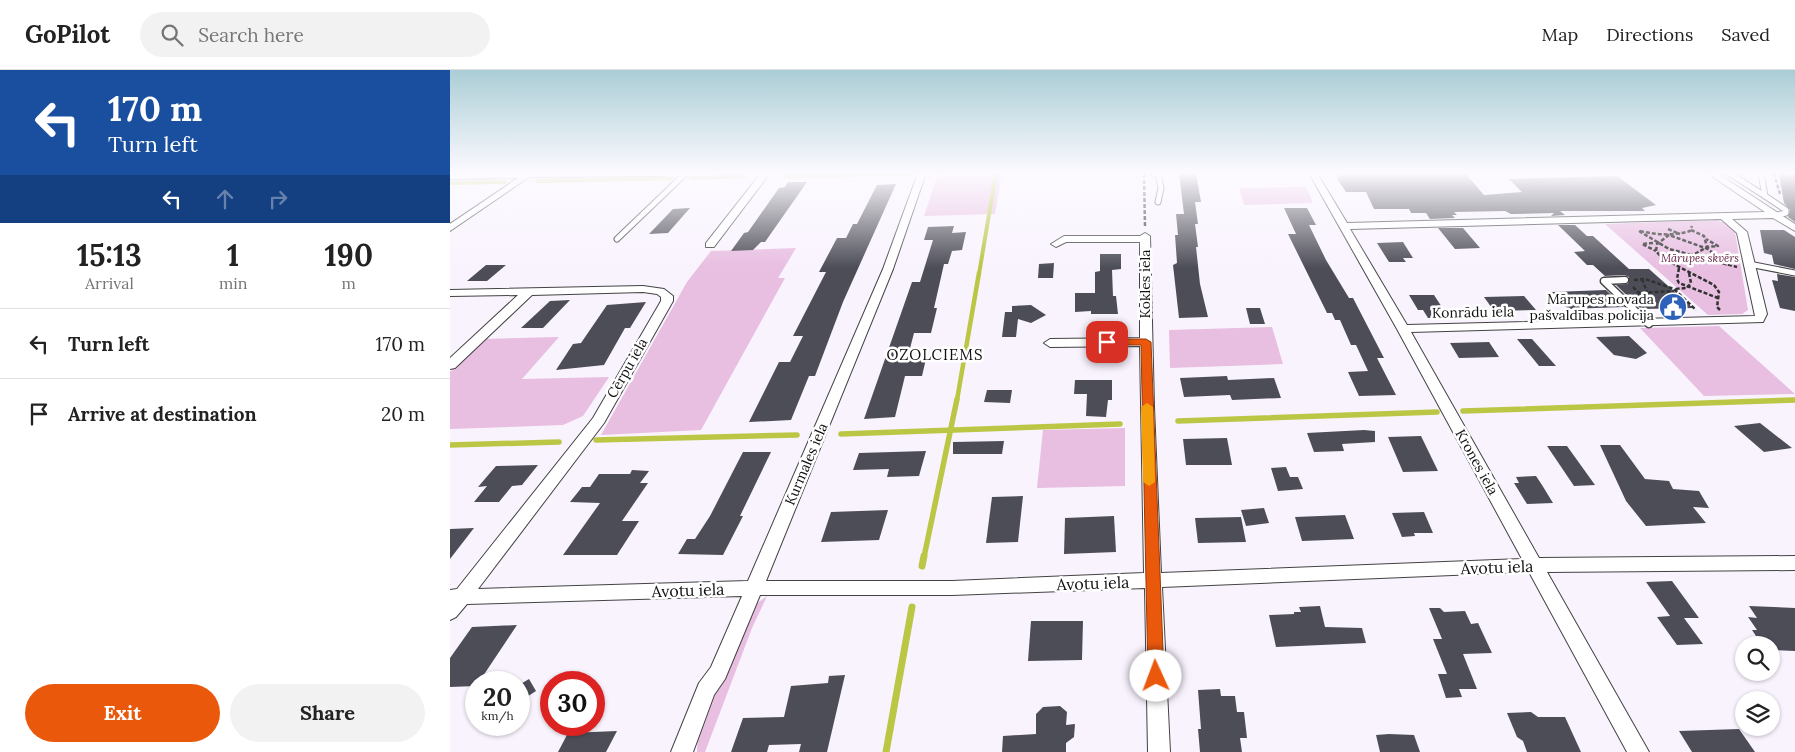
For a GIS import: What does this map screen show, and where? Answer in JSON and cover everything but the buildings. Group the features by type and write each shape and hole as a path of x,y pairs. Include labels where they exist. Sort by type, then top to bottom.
{"street":[{"path":"450,228 481,205"},
{"path":"710,245 741,205"},
{"name":"Kurmales iela","path":"682,752 706,690 718,673 888,269 911,205"},
{"name":"Krones iela","path":"1330,205 1403,329 1638,752"},
{"path":"1769,205 1778,210 1795,228"},
{"path":"1342,226 1723,216 1778,210"},
{"name":"Konrādu iela","path":"1403,329 1650,324 1759,319 1761,314 1742,232 1723,216"},
{"path":"1056,244 1064,239 1145,237"},
{"name":"Kokles iela","path":"1145,237 1152,580 1159,752"},
{"name":"Cērpu iela","path":"450,293 643,289 665,293 667,301 609,399 599,420 456,597 450,612"},
{"path":"450,365 529,291"},
{"path":"1050,342 1146,342"},
{"name":"Avotu iela","path":"456,597 753,588 952,588 1534,565 1795,563"}],"lane":[{"path":"617,239 653,205"},
{"path":"1774,205 1778,210"},
{"path":"1750,267 1795,273"},
{"path":"1625,280 1604,281 1650,324"}],"path":[{"path":"1145,237 1146,205"},
{"path":"1687,217 1692,223 1691,230"},
{"path":"1634,228 1657,244 1688,256 1726,265 1750,267"},
{"path":"1662,235 1661,229 1680,234"},
{"path":"1639,231 1669,235 1691,230"},
{"path":"1666,261 1676,257 1688,256 1707,247 1718,246 1691,230"},
{"path":"1669,235 1707,247 1714,251 1726,265"},
{"path":"1669,235 1657,244 1642,244 1656,251 1666,261 1714,285"},
{"path":"1706,239 1707,247"},
{"path":"1656,251 1657,244"},
{"path":"1679,268 1677,279 1686,288"},
{"path":"1686,288 1692,279 1688,273"},
{"path":"1713,279 1714,285 1719,292 1717,307 1721,312"},
{"path":"1625,280 1639,293 1686,288 1718,298"},
{"path":"1625,280 1642,280 1674,290 1696,310 1690,310"},
{"path":"1642,280 1646,292"}],"green space":[{"path":"928,205 997,205 995,214 924,216"},
{"name":"Mārupes skvērs","path":"1716,220 1734,226 1748,310 1742,314 1708,315 1605,224"},
{"path":"796,248 778,278 785,278 701,430 601,435 687,282 711,251"},
{"path":"1719,326 1795,394 1704,396 1640,328"},
{"path":"1272,327 1283,364 1170,368 1169,330"},
{"path":"559,337 522,379 609,377 583,416 563,425 450,429 450,372 483,339"},
{"path":"1125,428 1125,486 1037,488 1043,430"},
{"path":"767,596 752,628 705,752 697,752 698,736 716,690 732,663 756,604"}],"waterway":[{"path":"979,274 991,205"},
{"path":"957,400 979,273"},
{"path":"951,430 957,399"},
{"path":"1463,411 1795,400 1792,400"},
{"path":"1178,421 1437,412"},
{"path":"951,430 1120,424"},
{"path":"841,434 951,430"},
{"path":"924,557 951,430"},
{"path":"596,440 797,435"},
{"path":"450,445 559,442"},
{"path":"922,566 924,556"},
{"path":"886,752 912,607"}],"slow traffic":[{"path":"1147,407 1149,482"}],"place":[{"name":"Mārupes novada pašvaldības policija","path":"1673,307"}],"district":[{"name":"OZOLCIEMS","path":"935,354"}],"route":[{"path":"1107,342 1146,342 1156,676"}]}
